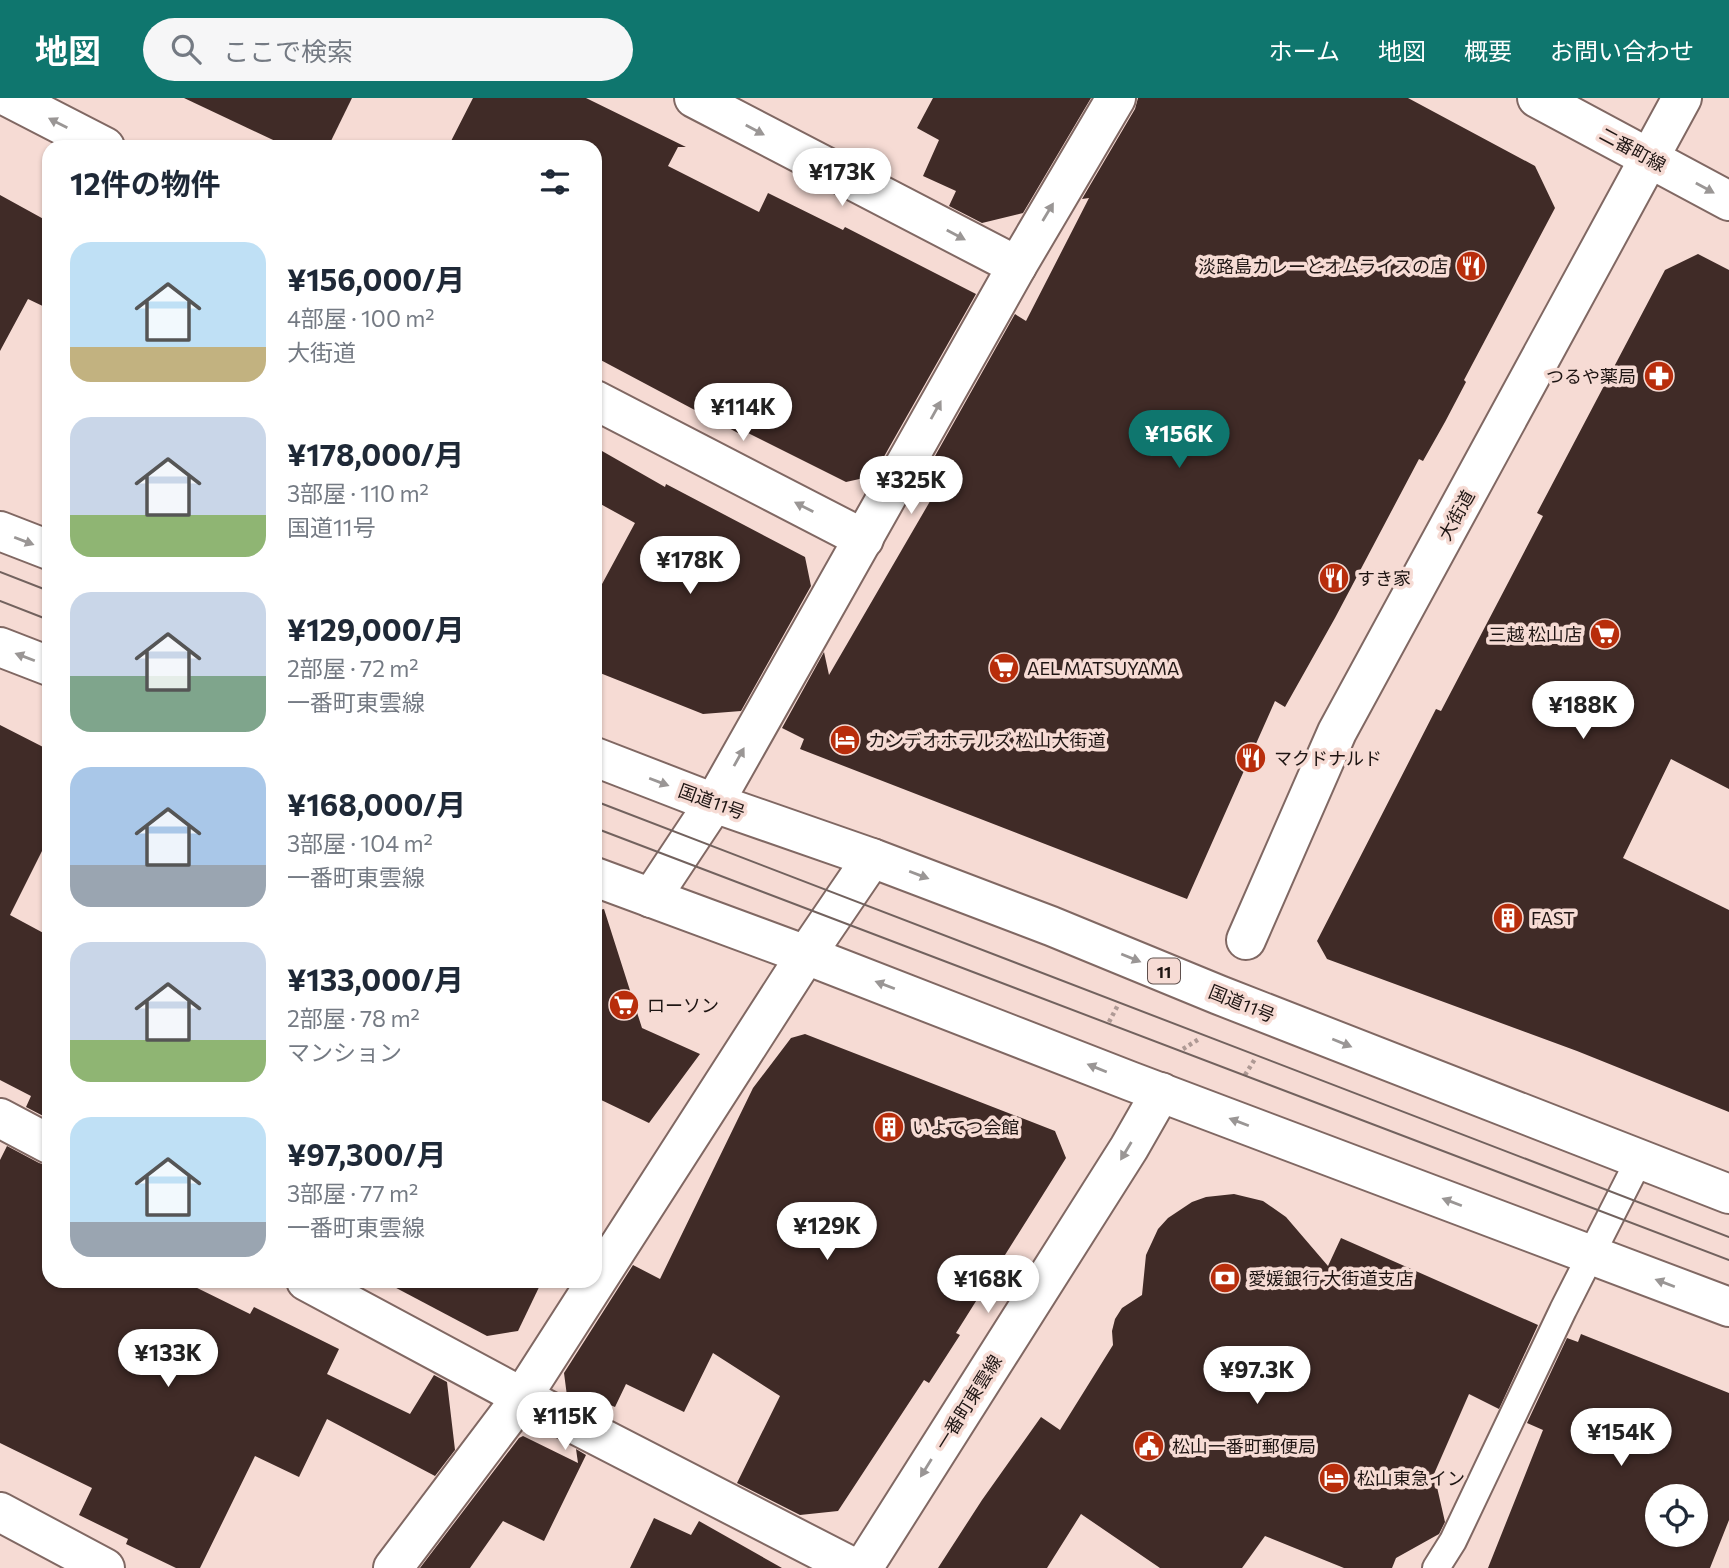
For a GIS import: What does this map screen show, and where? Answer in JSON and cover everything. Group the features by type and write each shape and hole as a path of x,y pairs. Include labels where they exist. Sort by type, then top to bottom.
{"main road":[{"path":"10,98 91,140"},
{"path":"694,98 1017,266"},
{"path":"651,898 714,803 1017,266 1116,98"},
{"name":"二番町線","path":"1537,98 1729,201"},
{"name":"大街道","path":"1246,940 1338,732 1682,98"},
{"path":"602,404 864,539"},
{"path":"0,531 42,547"},
{"path":"0,648 42,663"},
{"name":"国道11号","path":"602,760 714,803 872,858 1729,1194"},
{"path":"602,1272 806,955 872,858"},
{"path":"602,880 1729,1307"},
{"name":"一番町東雲線","path":"863,1568 1129,1148 1146,1087"},
{"path":"0,1118 42,1140"},
{"path":"319,1288 522,1397 854,1568"},
{"path":"394,1568 522,1397 592,1288"},
{"path":"0,1512 105,1568"}],"lane":[{"path":"1436,1568 1453,1541 1639,1160"}],"path":[{"path":"1086,1064 1141,962"},
{"path":"1188,981 1192,1044 1210,1111"},
{"path":"1146,1087 1192,1044 1264,1012"},
{"path":"1210,1111 1264,1012"}],"building":[{"path":"184,98 352,98 331,140 273,140"},
{"path":"473,98 586,98 686,147 678,147 668,166 759,212 768,193 843,230 845,227 976,294 873,476 846,482 740,429 738,433 602,361 602,140 452,140"},
{"path":"933,98 1091,98 1023,213 982,223 949,206 956,191 923,176 939,140 917,128"},
{"path":"1138,98 1408,98 1535,166 1555,208 1464,380 1466,382 1445,422 1423,461 1419,459 1285,707 1275,701 1187,899 800,749 804,739 782,728 824,652 829,675 954,460 930,465 1015,314 1026,321 1089,198 1082,199 1135,109"},
{"path":"0,195 42,218 42,306 28,299 0,351"},
{"path":"1698,254 1729,270 1729,789 1671,759 1623,858 1729,910 1729,1112 1577,1051 1327,959 1317,941 1436,709 1441,711 1543,516 1537,513 1665,270"},
{"path":"602,451 665,487 666,484 805,557 811,586 741,711 703,714 602,674 602,584 635,523 602,505"},
{"path":"0,725 42,746 42,851 10,915 42,932 42,1115 26,1107 31,1096 0,1080"},
{"path":"602,909 642,1028 700,1054 649,1123 602,1100"},
{"path":"805,1034 1055,1131 1066,1158 956,1333 960,1335 929,1383 924,1380 838,1511 800,1515 737,1483 780,1396 713,1353 684,1412 626,1384 615,1407 610,1405 605,1415 567,1396 564,1373 633,1265 660,1279 753,1088 791,1038"},
{"path":"7,1146 42,1164 42,1288 197,1288 250,1314 254,1307 339,1349 327,1374 410,1414 434,1375 447,1382 455,1450 435,1476 327,1419 299,1477 255,1456 200,1568 176,1568 126,1544 128,1539 79,1515 92,1488 0,1443 0,1160"},
{"path":"1234,1194 1263,1201 1286,1217 1328,1266 1341,1238 1538,1325 1499,1409 1469,1394 1434,1474 1445,1522 1439,1534 1396,1558 1392,1568 1344,1568 1265,1536 1242,1568 1160,1568 1081,1514 1047,1568 938,1568 1041,1417 1060,1430 1113,1345 1115,1319 1122,1308 1142,1295 1146,1255 1158,1229 1168,1218 1192,1202 1206,1197"},
{"path":"396,1288 539,1288 518,1331 487,1336"},
{"path":"1581,1334 1729,1393 1729,1520 1710,1568 1488,1568 1543,1430 1527,1423 1567,1338 1578,1342"},
{"path":"523,1436 578,1463 576,1449 586,1455 544,1541 503,1521 470,1568 420,1568 519,1438"},
{"path":"654,1518 691,1535 699,1521 782,1568 630,1568"}],"tram line":[{"path":"0,572 42,588"},
{"path":"0,601 42,617"},
{"path":"602,804 1729,1237"},
{"path":"602,831 1729,1260"}],"place":[{"name":"淡路島カレーとオムライスの店","path":"1471,266"},
{"name":"つるや薬局","path":"1659,376"},
{"name":"すき家","path":"1334,578"},
{"name":"三越 松山店","path":"1605,634"},
{"name":"AEL MATSUYAMA","path":"1004,668"},
{"name":"カンデオホテルズ 松山大街道","path":"845,740"},
{"name":"マクドナルド","path":"1251,758"},
{"name":"FAST","path":"1508,918"},
{"name":"ローソン","path":"624,1005"},
{"name":"いよてつ会館","path":"889,1127"},
{"name":"愛媛銀行 大街道支店","path":"1225,1278"},
{"name":"松山一番町郵便局","path":"1149,1446"},
{"name":"松山東急イン","path":"1334,1478"}]}
